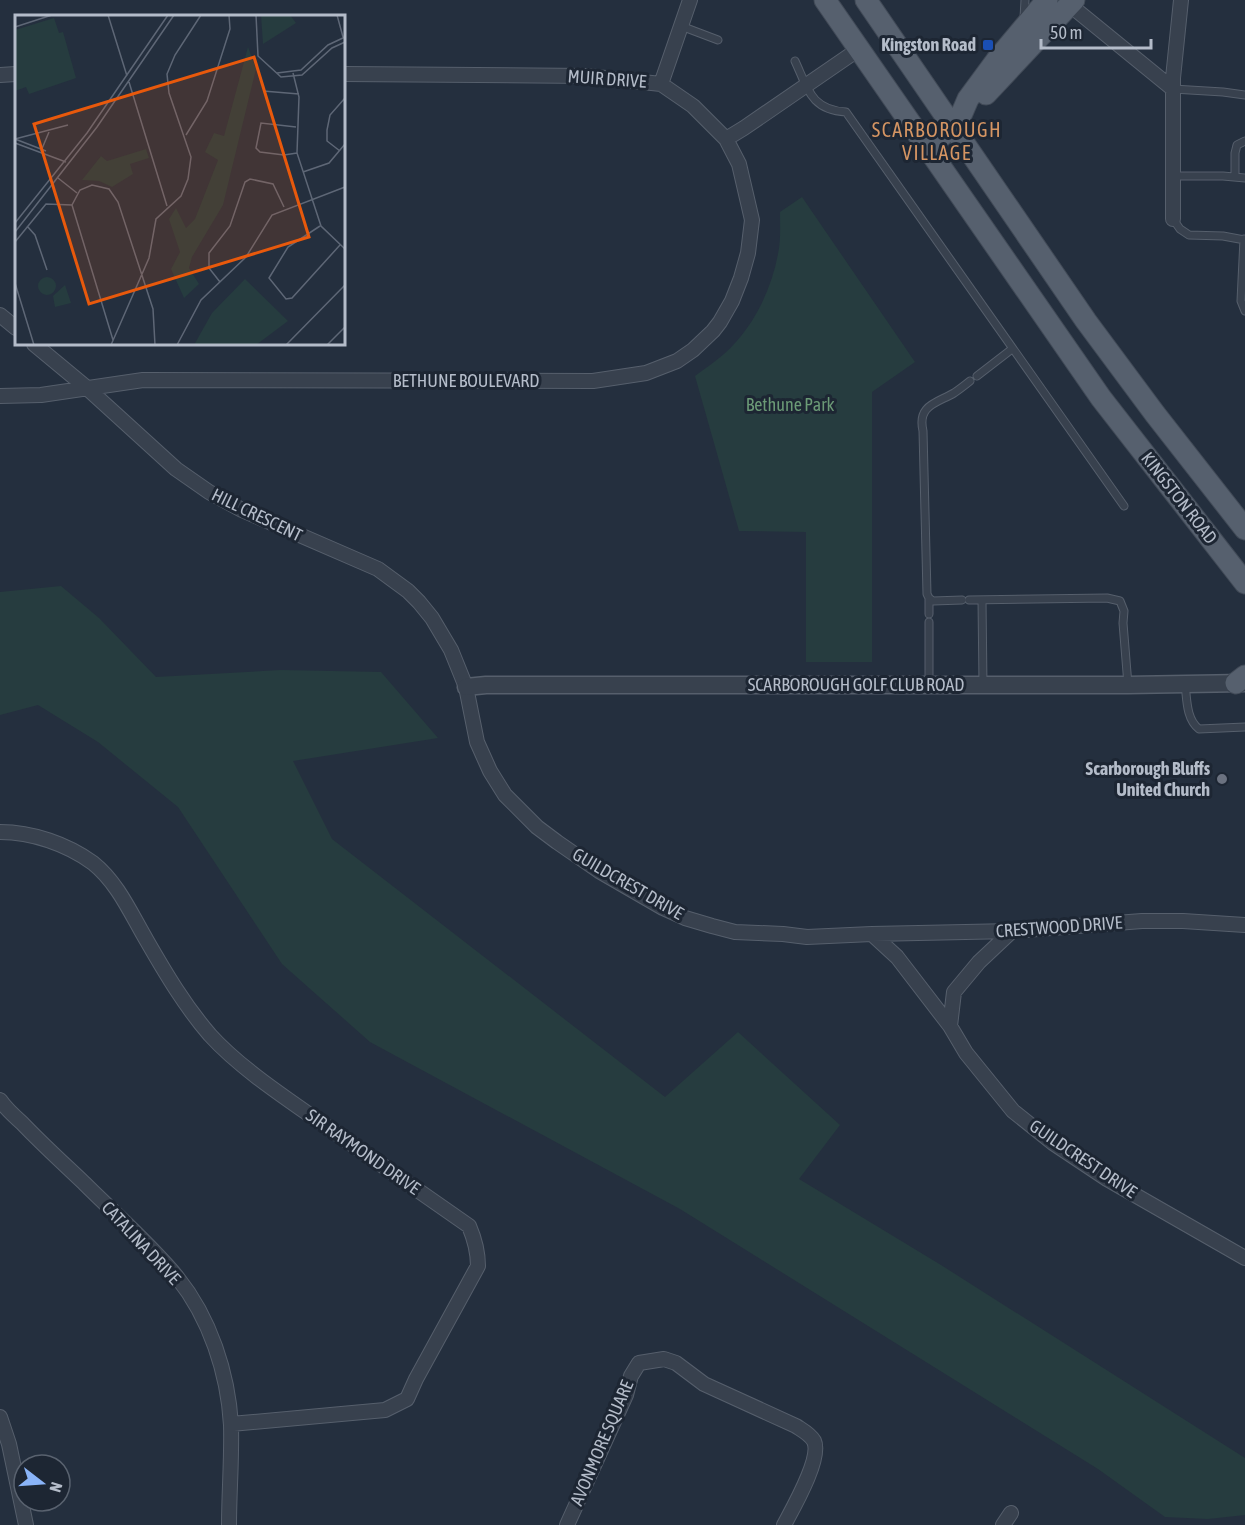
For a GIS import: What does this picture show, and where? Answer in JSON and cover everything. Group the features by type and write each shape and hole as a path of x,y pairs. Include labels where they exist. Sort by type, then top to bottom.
{"main road":[{"name":"KINGSTON ROAD","path":"825,0 1101,398 1245,583"},
{"name":"KINGSTON ROAD","path":"866,0 958,119 1086,321 1245,529"},
{"path":"958,119 968,99 1047,0"},
{"path":"928,149 958,119 974,108 1070,2"}],"street":[{"path":"661,84 690,0"},
{"path":"1173,219 1173,89 1181,0"},
{"path":"1070,2 1173,89"},
{"path":"726,139 859,49"},
{"path":"0,75 15,74"},
{"name":"MUIR DRIVE","path":"345,75 587,76 661,84 693,106 726,139"},
{"name":"BETHUNE BOULEVARD","path":"0,396 41,395 143,380 593,381 646,373 678,361 713,331 732,301 741,278 748,253 752,220 739,164 726,139"},
{"path":"0,315 15,327"},
{"name":"HILL CRESCENT","path":"35,345 87,388 176,469 208,492 288,531 378,569 395,581 419,602 441,632 452,650 466,687"},
{"name":"SCARBOROUGH GOLF CLUB ROAD","path":"466,687 486,685 1128,685 1242,680"},
{"name":"GUILDCREST DRIVE","path":"466,687 477,742 490,771 505,795 537,827 598,872 663,908 694,921 735,932 807,937 872,934 897,957 950,1026 966,1053 1013,1112 1107,1179 1245,1258"},
{"name":"SIR RAYMOND DRIVE","path":"0,832 55,841 92,862 117,889 172,984 222,1048 288,1099 469,1226 475,1240 478,1266 407,1399 385,1410 231,1424"},
{"name":"CRESTWOOD DRIVE","path":"872,934 1012,931 1142,921 1245,924"},
{"path":"950,1026 954,992 979,962 1012,931"},
{"name":"CATALINA DRIVE","path":"0,1100 178,1278 208,1329 225,1378 231,1424 230,1525"},
{"name":"AVONMORE SQUARE","path":"567,1525 626,1395 631,1376 639,1363 664,1359 676,1363 704,1384 796,1426 809,1435 815,1444 815,1457 784,1525"},
{"path":"0,1418 9,1444 26,1525"},
{"path":"1003,1525 1011,1513"}],"lane":[{"path":"1024,27 1025,0"},
{"path":"681,26 718,40"},
{"path":"795,61 814,101 831,110 846,112 1124,506"},
{"path":"1173,89 1223,92 1245,96"},
{"path":"1235,177 1237,145 1245,141"},
{"path":"1173,176 1245,178"},
{"path":"1173,219 1180,229 1189,234 1245,240 1243,303 1245,311"},
{"path":"930,685 929,598 927,594 921,418 928,406 955,392 1012,349"},
{"path":"929,598 934,601 1107,598 1120,601 1124,611 1128,685"},
{"path":"982,600 983,685"},
{"path":"1185,684 1192,724 1199,729 1245,727"}],"green space":[{"name":"Bethune Park","path":"802,197 915,362 872,392 872,662 806,662 806,532 739,531 695,376 724,354 752,321 771,282 775,268 780,244 780,212"},
{"path":"61,586 99,618 156,677 281,670 381,672 438,738 293,761 332,839 665,1097 738,1032 840,1125 799,1179 941,1265 1245,1458 1245,1515 1208,1519 1165,1517 1098,1469 680,1209 370,1042 282,964 178,807 98,742 38,705 0,715 0,592"}],"place":[{"name":"Kingston Road","path":"988,45"},
{"name":"Scarborough Bluffs United Church","path":"1222,779"}],"district":[{"name":"SCARBOROUGH VILLAGE","path":"937,142"}]}
